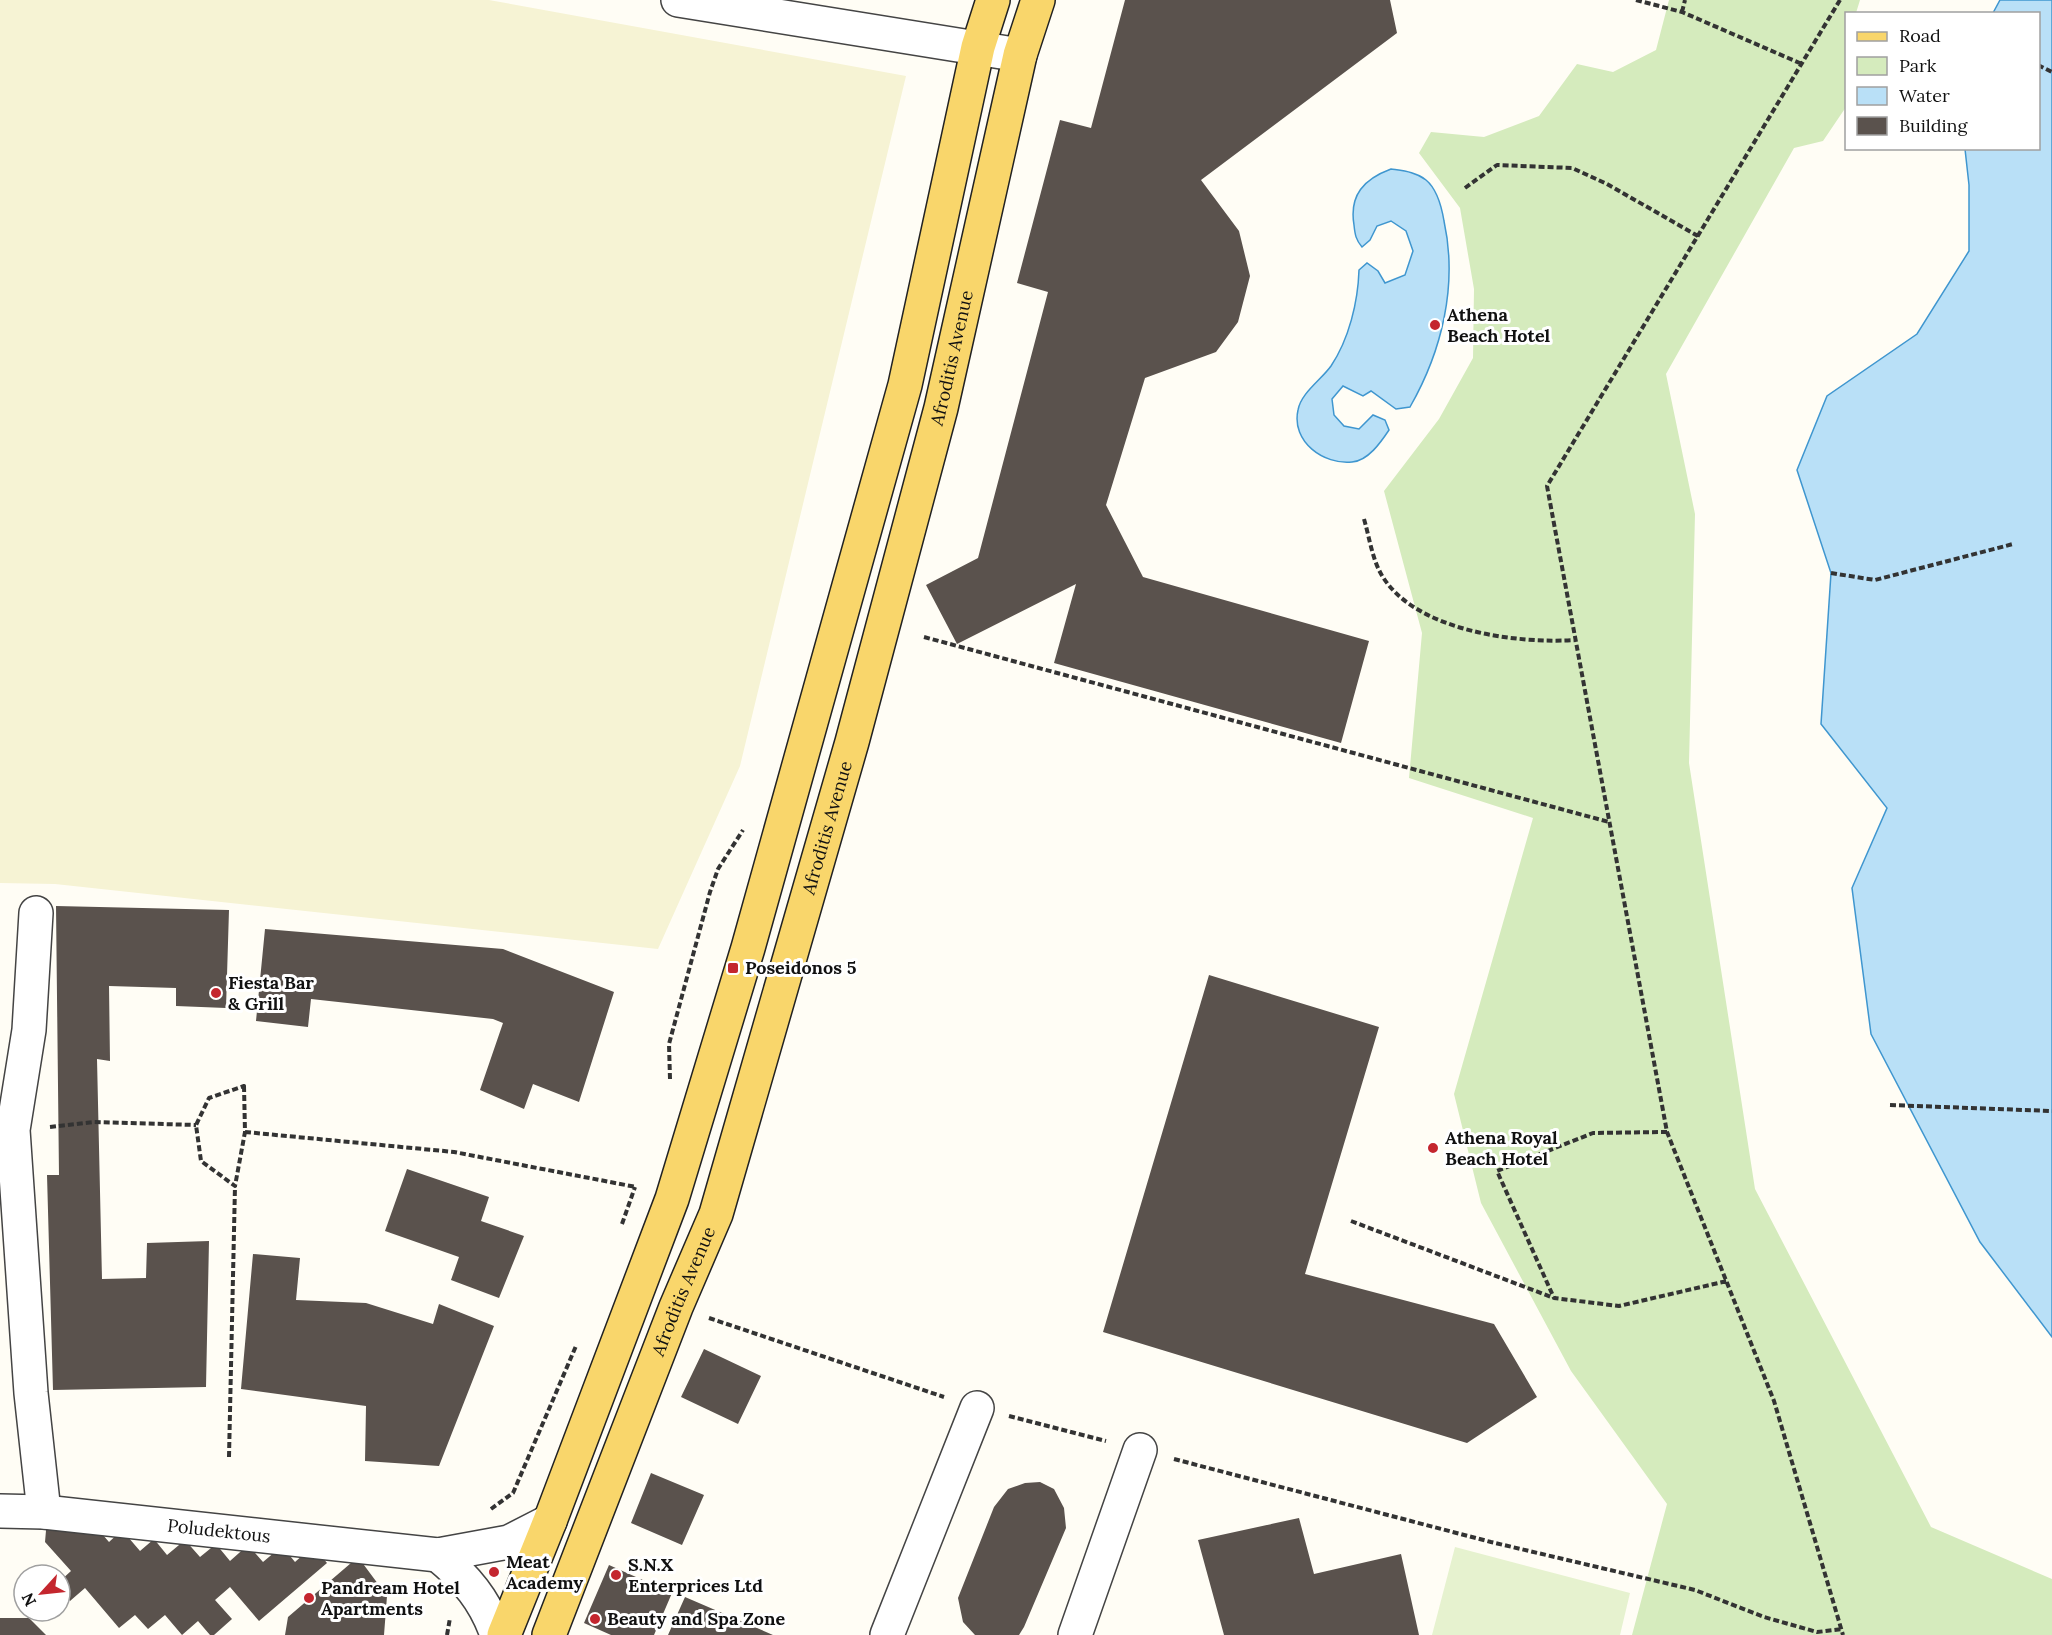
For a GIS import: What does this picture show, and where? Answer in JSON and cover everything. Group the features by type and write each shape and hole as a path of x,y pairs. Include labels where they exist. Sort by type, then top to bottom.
{"main road":[{"path":"504,1635 550,1521 672,1198 748,948 905,385 978,47 993,0"},
{"name":"Afroditis Avenue","path":"549,1635 676,1307 716,1214 852,742 940,408 1020,55 1038,0"}],"street":[{"path":"678,0 1020,55"},
{"path":"36,913 29,1030 13,1130 31,1393 44,1512"},
{"path":"887,1635 977,1408"},
{"path":"1075,1635 1140,1450"},
{"name":"Poludektous","path":"0,1511 44,1512 453,1559 508,1542 550,1521"},
{"path":"453,1559 484,1603 497,1635"}],"path":[{"path":"1636,0 1682,12 1802,63"},
{"path":"1682,12 1685,0"},
{"path":"676,1307 977,1408 1491,1542 1695,1590 1764,1617 1817,1632 1843,1632 1774,1401 1667,1132 1547,486 1840,0"},
{"path":"1465,188 1497,165 1572,168 1607,184 1698,236"},
{"path":"1364,519 1380,572 1406,603 1433,618 1518,641 1576,640"},
{"path":"1831,573 1875,580 2013,544"},
{"path":"924,637 1610,822"},
{"path":"670,1084 669,1044 710,892 718,869 750,821"},
{"path":"229,1457 235,1185 245,1132 244,1086 209,1098 196,1125 201,1161 235,1185"},
{"path":"1890,1105 2052,1111"},
{"path":"13,1130 94,1122 196,1125"},
{"path":"245,1132 454,1152 643,1189"},
{"path":"1554,1298 1497,1171 1593,1133 1667,1132"},
{"path":"620,1229 635,1187"},
{"path":"1351,1221 1554,1298 1619,1306 1727,1281"},
{"path":"447,1635 453,1559 476,1518 513,1492 576,1345"}],"shaded area":[{"path":"0,0 489,0 906,76 740,766 658,949 55,884 0,883"}],"green space":[{"path":"1669,0 1860,0 1856,12 1845,12 1845,108 1823,141 1794,148 1666,374 1695,514 1689,763 1755,1189 1931,1527 2052,1579 2052,1635 1632,1635 1667,1504 1571,1371 1481,1203 1454,1094 1533,818 1409,778 1422,633 1384,491 1439,419 1473,358 1474,289 1460,208 1419,153 1431,132 1484,137 1539,116 1577,64 1613,72 1656,50"},
{"path":"1455,1547 1630,1593 1620,1635 1432,1635"}],"water":[{"path":"2000,0 2052,0 2052,1337 1980,1242 1871,1034 1852,888 1887,808 1821,724 1831,573 1797,470 1827,396 1917,334 1969,251 1969,185 1965,150 2040,150 2040,12 1994,12"},
{"path":"1391,169 1410,172 1422,177 1430,184 1438,199 1448,245 1448,293 1444,317 1431,363 1410,407 1396,409 1371,391 1363,396 1343,386 1332,399 1334,415 1344,426 1359,429 1373,415 1385,420 1389,430 1374,450 1363,458 1358,461 1341,462 1321,455 1305,441 1297,422 1298,410 1303,398 1331,366 1343,344 1357,295 1359,270 1367,263 1378,271 1385,283 1405,275 1413,251 1406,231 1391,221 1377,226 1370,240 1362,247 1354,229 1354,205 1360,190 1373,178"}],"building":[{"path":"1125,0 1390,0 1397,33 1201,180 1239,231 1250,276 1238,322 1216,352 1145,378 1106,505 1143,577 1369,641 1341,743 1054,663 1076,584 957,644 926,585 978,558 1048,292 1017,283 1060,120 1091,128"},
{"path":"56,906 229,910 226,1008 176,1006 176,988 109,986 110,1061 97,1059 102,1279 146,1278 147,1243 209,1241 206,1387 53,1390 47,1175 59,1175"},
{"path":"265,929 503,949 614,992 579,1102 533,1084 524,1109 480,1090 503,1023 493,1019 311,999 308,1027 256,1021"},
{"path":"1209,975 1379,1027 1305,1274 1494,1324 1537,1397 1467,1443 1103,1332"},
{"path":"407,1169 489,1197 481,1221 524,1236 499,1298 451,1280 459,1257 385,1231"},
{"path":"253,1254 300,1258 296,1300 366,1303 433,1324 439,1304 494,1326 439,1466 365,1461 366,1406 241,1389"},
{"path":"704,1349 761,1376 738,1424 681,1397"},
{"path":"651,1473 704,1495 682,1545 631,1523"},
{"path":"1040,1482 1054,1489 1064,1508 1066,1528 1024,1627 1019,1635 975,1635 963,1622 958,1598 994,1507 1008,1489 1025,1483"},
{"path":"1299,1518 1314,1574 1401,1554 1419,1635 1224,1635 1198,1540"},
{"path":"47,1519 96,1527 109,1542 122,1530 140,1551 154,1539 167,1555 185,1540 200,1557 216,1544 230,1561 248,1545 263,1562 282,1546 295,1562 313,1546 327,1563 259,1621 230,1587 215,1600 232,1619 214,1635 210,1635 198,1621 182,1635 165,1615 148,1629 135,1615 119,1628 85,1588 72,1599 72,1563 64,1563 45,1542"},
{"path":"358,1557 387,1596 384,1635 285,1635 288,1617"},
{"path":"609,1565 672,1593 654,1635 611,1635 584,1623"},
{"path":"685,1597 773,1635 668,1635"},
{"path":"0,1618 12,1618 12,1623 34,1623 46,1635 0,1635"}],"place":[{"name":"Athena Beach Hotel","path":"1435,325"},
{"name":"Poseidonos 5","path":"733,968"},
{"name":"Fiesta Bar & Grill","path":"216,993"},
{"name":"Athena Royal Beach Hotel","path":"1433,1148"},
{"name":"Meat Academy","path":"494,1572"},
{"name":"S.N.X Enterprices Ltd","path":"616,1575"},
{"name":"Pandream Hotel Apartments","path":"309,1598"},
{"name":"Beauty and Spa Zone","path":"595,1619"}]}
